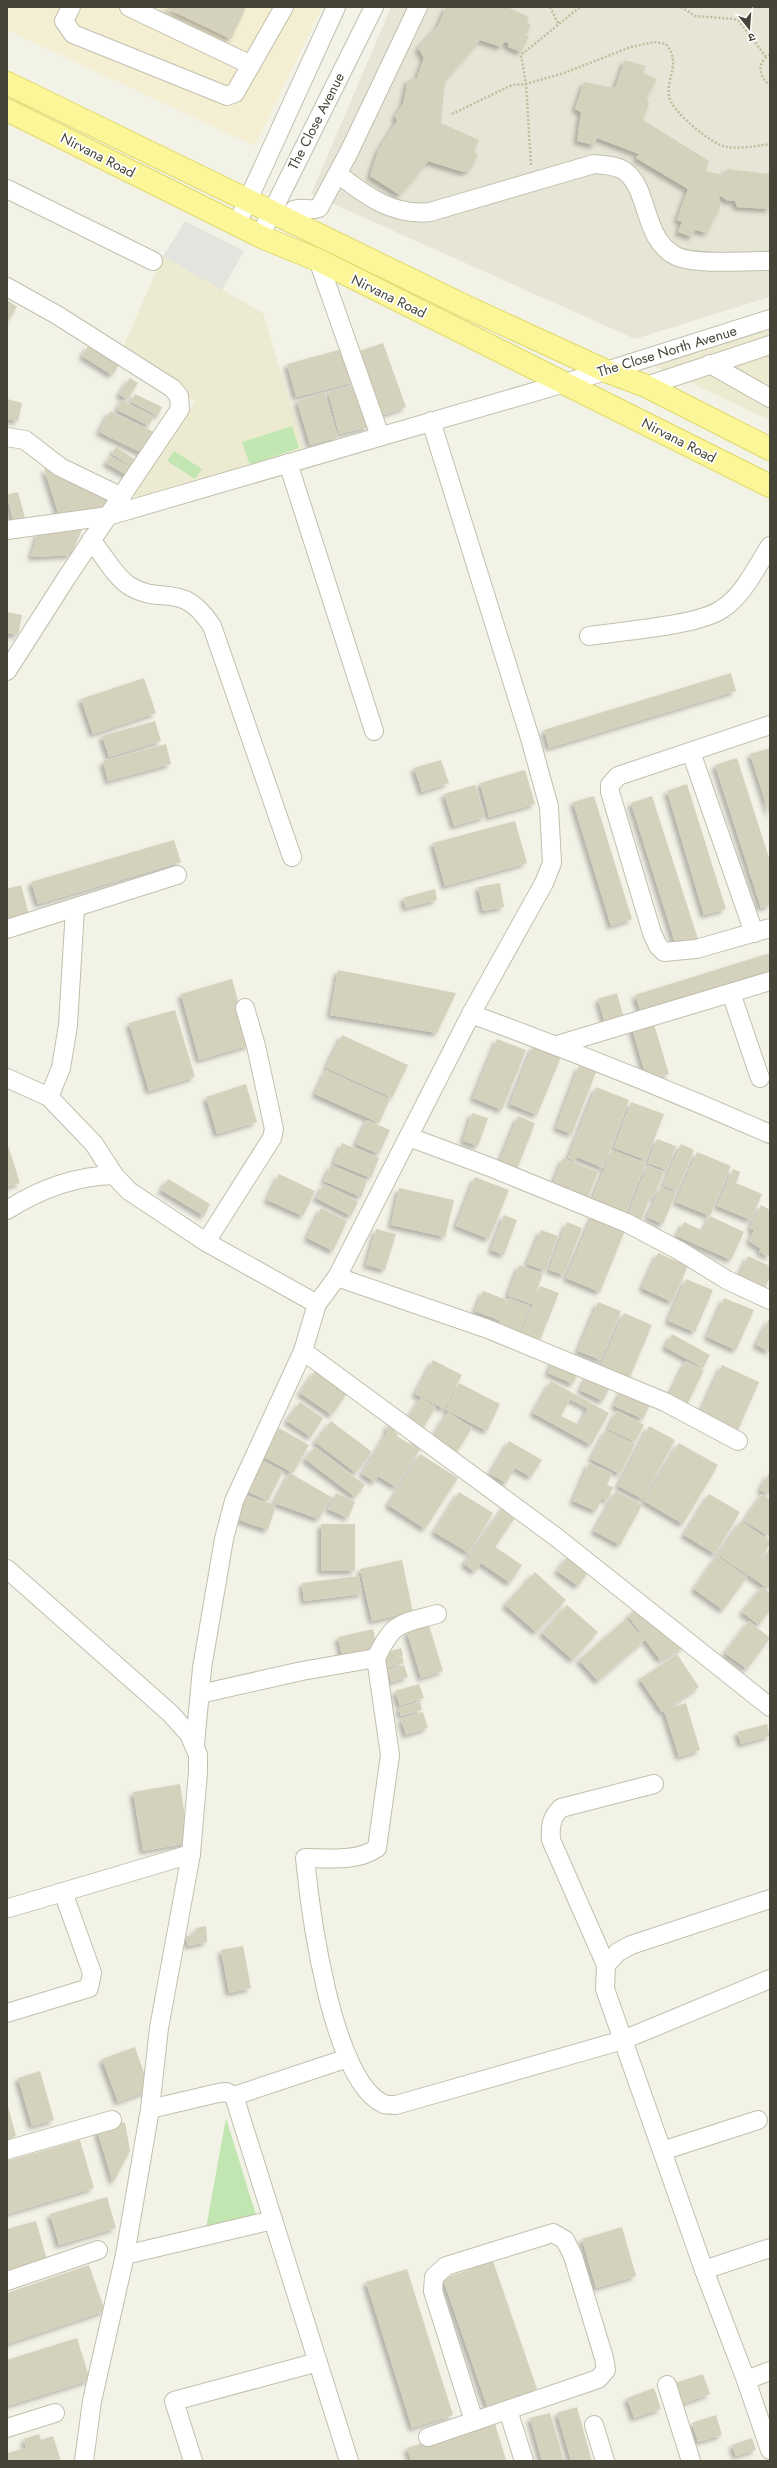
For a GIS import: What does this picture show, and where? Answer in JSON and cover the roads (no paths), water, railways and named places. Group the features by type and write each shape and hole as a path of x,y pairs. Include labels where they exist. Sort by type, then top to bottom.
{"main road":[{"name":"Nirvana Road","path":"7,83 471,309 606,371 646,386 770,449"},
{"name":"Nirvana Road","path":"7,110 260,236 318,260 770,486"}],"street":[{"path":"129,7 251,65"},
{"path":"68,8 64,21 73,34 216,94 227,96 234,93 284,7"},
{"name":"The Close Avenue","path":"237,224 336,7"},
{"name":"The Close Avenue","path":"260,236 280,216 374,7"},
{"path":"280,216 301,207 312,211 319,208 338,174 418,7"},
{"path":"338,174 370,198 391,208 418,213 430,212 594,164 614,166 626,172 636,186 646,216 656,234 663,246 676,257 712,261 770,261"},
{"path":"7,189 153,261"},
{"path":"318,260 380,436"},
{"path":"7,287 57,315 172,388 179,396 180,409 122,497 91,540 7,671"},
{"name":"The Close North Avenue","path":"7,530 108,516 563,382 606,371 770,319"},
{"path":"646,386 770,345"},
{"path":"710,364 770,398"},
{"path":"84,2461 92,2401 125,2255 150,2109 159,2028 191,1854 198,1772 195,1745 202,1668 224,1539 234,1501 303,1352 317,1304 337,1277 470,1014 544,883 552,863 552,839 549,807 530,738 431,421"},
{"path":"7,437 25,440 60,467 122,497"},
{"path":"288,463 374,731"},
{"path":"91,540 127,584 138,590 181,597 193,603 202,611 212,626 292,857"},
{"path":"589,636 680,622 714,614 723,609 735,597 770,546"},
{"path":"692,752 762,931 675,953 664,952 658,946 652,933 610,792 610,785 618,776 770,725"},
{"path":"7,929 177,876"},
{"path":"49,1097 60,1068 68,1025 75,908"},
{"path":"556,1045 770,980"},
{"path":"731,993 760,1078"},
{"path":"206,1242 272,1138 274,1129 256,1046 245,1008"},
{"path":"470,1014 556,1045 684,1096 770,1134"},
{"path":"7,1078 49,1097 94,1144 114,1175 128,1191 206,1242 317,1304"},
{"path":"408,1137 490,1167 626,1223 680,1251 727,1280 770,1300"},
{"path":"7,1210 26,1198 72,1180 90,1176 114,1175"},
{"path":"337,1277 488,1329 665,1402 738,1441"},
{"path":"303,1352 556,1537 768,1701"},
{"path":"7,1569 170,1713 189,1734 195,1745"},
{"path":"437,1614 398,1625 389,1633 376,1658 390,1755 377,1848 367,1855 351,1858 305,1858 315,1942 333,2012 348,2058 370,2094 384,2104 396,2105 623,2040 770,1979"},
{"path":"200,1694 302,1671 376,1658"},
{"path":"654,1784 562,1808 554,1815 550,1826 551,1840 606,1965 605,1989 704,2270 746,2380 770,2450"},
{"path":"8,1908 191,1854"},
{"path":"7,2013 89,1988 92,1982 92,1973 62,1892"},
{"path":"606,1965 618,1952 631,1945 770,1899"},
{"path":"150,2109 218,2092 226,2092 234,2096 348,2058"},
{"path":"234,2096 349,2461"},
{"path":"7,2150 112,2120"},
{"path":"662,2151 758,2120"},
{"path":"125,2255 273,2220"},
{"path":"428,2437 474,2422 598,2379 606,2370 604,2358 573,2256 565,2240 553,2233 446,2266 434,2277 433,2291 474,2422"},
{"path":"704,2270 770,2248"},
{"path":"7,2281 98,2250"},
{"path":"193,2461 174,2401 318,2362"},
{"path":"746,2380 770,2372"},
{"path":"667,2385 691,2461"},
{"path":"508,2410 524,2461"},
{"path":"7,2428 55,2413"},
{"path":"594,2425 605,2461"}]}
